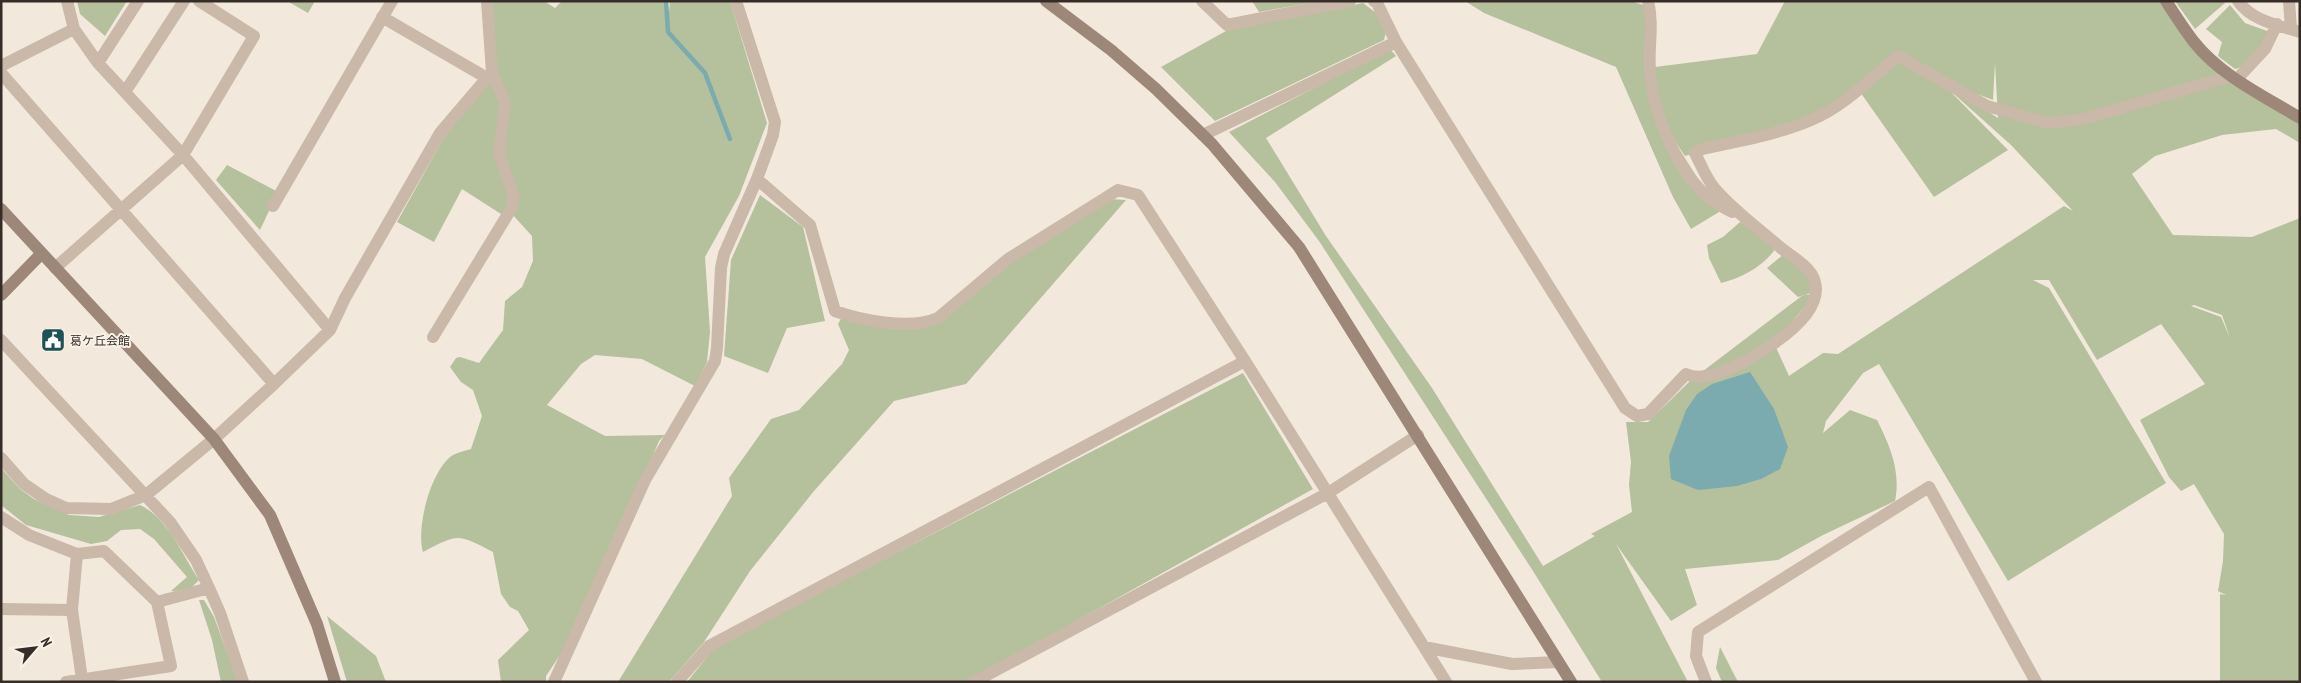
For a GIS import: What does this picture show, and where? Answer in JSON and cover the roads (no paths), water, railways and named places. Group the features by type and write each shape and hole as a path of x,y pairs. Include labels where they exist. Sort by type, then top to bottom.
{"street":[{"path":"67,1 74,29 98,63 183,155 330,330"},
{"path":"98,63 138,1"},
{"path":"125,92 184,1"},
{"path":"55,268 183,155 254,36 200,1"},
{"path":"273,206 392,1"},
{"path":"433,337 511,209 514,196 499,154 505,102 489,75 487,1"},
{"path":"554,682 646,480 715,361 718,339 721,268 724,254 757,178 773,135 775,122 736,1"},
{"path":"1046,1 1111,50 1156,89 1203,135 1299,248 1418,435 1571,682"},
{"path":"1202,1 1227,25 1350,1"},
{"path":"1374,1 1377,2 1396,42 1625,408 1637,416 1648,414 1686,374 1693,378 1718,373 1770,347 1813,307 1816,296 1814,278 1804,266 1758,229 1714,189 1695,153 1702,149 1770,134 1811,120 1844,101 1898,56 1987,106 2048,123 2083,119 2234,78 2265,49 2277,24"},
{"path":"1648,1 1652,18 1650,71 1659,118 1674,152 1687,173 1708,197 1758,229"},
{"path":"2166,1 2195,43 2234,78 2300,118"},
{"path":"2238,1 2242,8 2256,18 2295,30"},
{"path":"2289,1 2295,30"},
{"path":"382,17 489,75"},
{"path":"1,66 74,29"},
{"path":"1203,135 1396,42"},
{"path":"1,73 274,384"},
{"path":"2,459 24,484 46,500 66,508 111,509 146,494 214,439 330,330 345,298 440,133 489,75"},
{"path":"757,178 810,225 835,311 876,322 925,324 938,318 1008,259 1118,190 1138,195 1245,361 1446,682"},
{"path":"1,209 214,439 270,515 317,624 335,682"},
{"path":"1,294 41,254"},
{"path":"1,340 170,522 196,560 209,588 220,614 243,682"},
{"path":"677,682 709,646 1245,361"},
{"path":"974,682 1328,493 1418,435"},
{"path":"1706,682 1696,656 1698,632 1929,487 2036,682"},
{"path":"1,517 29,535 77,554 104,551 157,602 171,666 66,682"},
{"path":"77,554 72,610 82,679"},
{"path":"157,602 209,588"},
{"path":"1,609 72,610"},
{"path":"1424,647 1512,664 1558,662"}],"water":[{"path":"1750,372 1774,409 1788,447 1780,469 1761,479 1737,486 1698,490 1671,479 1669,456 1686,410 1697,394 1712,384"}],"waterway":[{"path":"666,1 668,32 705,73 730,139"}],"place":[{"name":"葛ケ丘会館","path":"53,340"}]}
